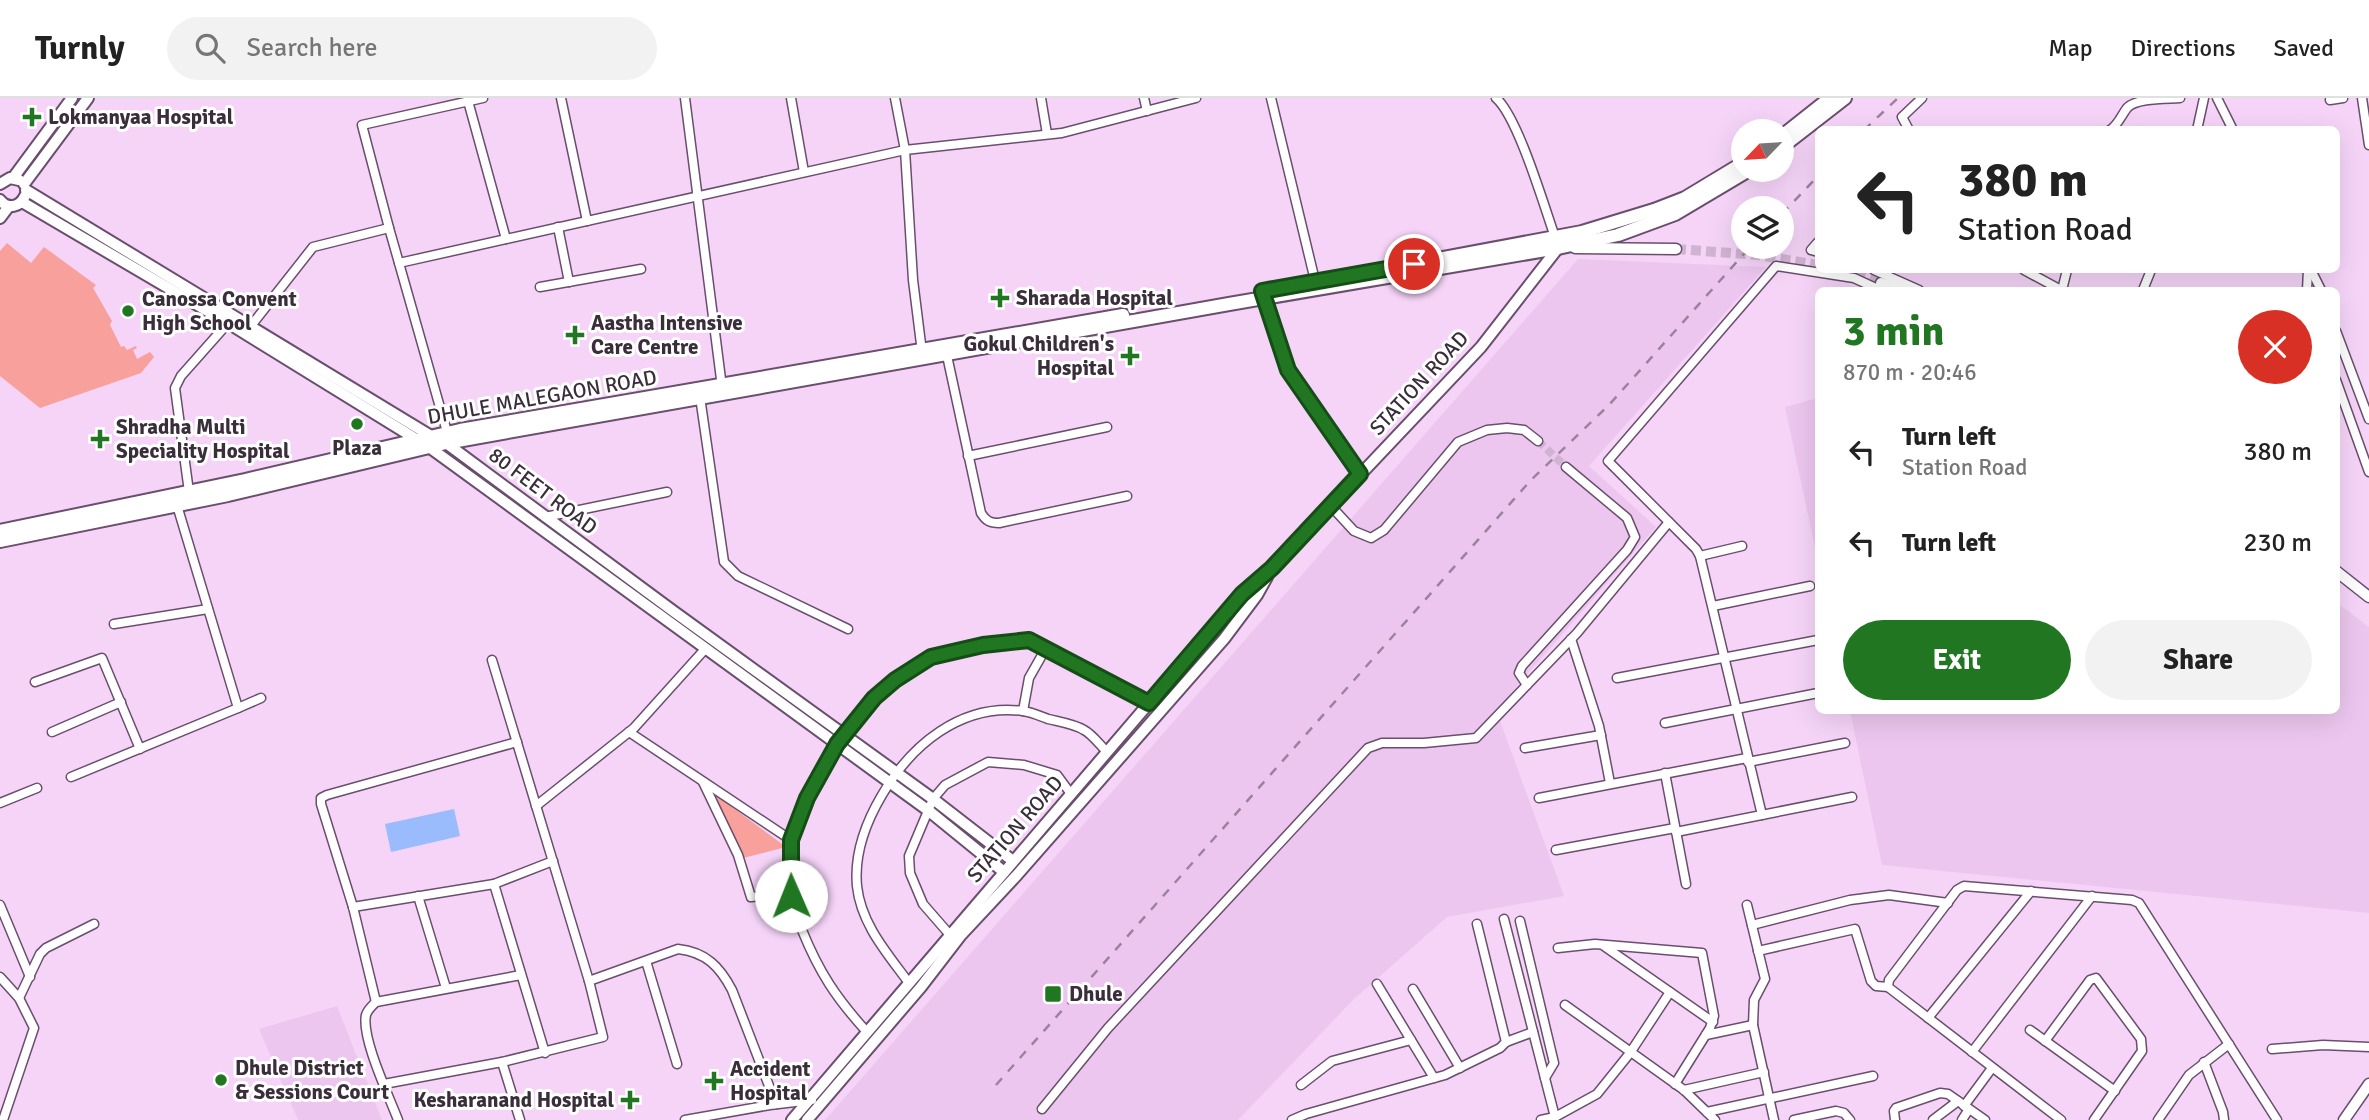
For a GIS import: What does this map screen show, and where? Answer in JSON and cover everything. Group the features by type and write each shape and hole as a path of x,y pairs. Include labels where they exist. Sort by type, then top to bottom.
{"main road":[{"path":"0,218 4,203 15,206 12,186 72,98"},
{"path":"12,186 88,98"},
{"path":"1794,126 1830,98"},
{"path":"1794,138 1845,98"},
{"name":"DHULE MALEGAON ROAD","path":"1556,243 1685,198 1731,170"},
{"name":"DHULE MALEGAON ROAD","path":"0,531 175,500 189,492 417,439 430,441 1556,243 1619,235 1675,214 1731,181"},
{"path":"12,186 417,439"},
{"name":"80 FEET ROAD","path":"12,186 250,327 430,441 706,648 893,777 933,799 1013,861"},
{"name":"STATION ROAD","path":"792,1120 1242,594 1272,568 1481,347 1556,243"},
{"path":"447,438 700,397 722,389"},
{"name":"80 FEET ROAD","path":"447,438 545,517 841,740"},
{"path":"0,541 430,441"},
{"name":"STATION ROAD","path":"807,1120 921,987 961,935 1224,639 1257,595 1272,568"},
{"name":"80 FEET ROAD","path":"893,777 929,811 1004,872"}],"street":[{"path":"447,438 362,125 483,98"},
{"path":"561,98 587,221"},
{"path":"685,98 722,389"},
{"path":"791,98 804,172"},
{"path":"895,98 905,150 913,280 922,354"},
{"path":"1041,98 1047,134"},
{"path":"1144,98 1147,111"},
{"path":"400,263 905,150 1062,133 1196,98"},
{"path":"1271,98 1316,285"},
{"path":"1496,98 1502,103 1517,132 1556,243 1676,250"},
{"path":"1907,126 1902,117 1922,98"},
{"path":"2113,126 2135,100 2180,98"},
{"path":"2198,126 2204,98"},
{"path":"2217,98 2231,126"},
{"path":"2330,100 2343,98"},
{"path":"2362,98 2369,145"},
{"path":"468,102 506,239"},
{"path":"250,327 313,247 389,228"},
{"path":"558,228 569,282"},
{"path":"1762,815 1700,556 1608,461 1776,266 1815,272"},
{"path":"540,287 641,269"},
{"path":"1822,273 1854,278 1881,287"},
{"path":"1883,273 1913,287"},
{"path":"2030,273 2056,287"},
{"path":"1262,295 1288,370 1360,474"},
{"path":"189,492 175,387 181,376 228,323"},
{"path":"2340,342 2369,419"},
{"path":"946,350 981,513 985,520 991,523 1127,496"},
{"path":"2340,391 2369,472"},
{"path":"700,397 724,562 738,576 848,629"},
{"path":"968,456 1107,427"},
{"path":"1331,505 1354,531 1371,538 1384,530 1458,442 1487,430 1507,428 1524,430 1538,441"},
{"path":"1527,685 1519,673 1522,666 1628,550 1635,537 1627,518 1566,467"},
{"path":"545,517 667,492"},
{"path":"175,500 238,708"},
{"path":"1042,1109 1108,1028 1368,748 1382,743 1424,743 1476,738 1571,639 1669,522"},
{"path":"1700,556 1742,546"},
{"path":"2340,574 2369,597"},
{"path":"1713,606 1810,586"},
{"path":"114,624 208,609"},
{"path":"1571,639 1601,735 1610,783"},
{"path":"867,1032 839,1001 822,975 799,922 790,892 791,840 807,798 841,740 874,698 895,680 931,657 990,644 1029,640 1149,703"},
{"path":"1617,678 1815,641"},
{"path":"536,806 629,732 706,648"},
{"path":"1023,711 1029,678 1046,649"},
{"path":"35,682 100,657 140,749"},
{"path":"384,1084 502,1062 603,1037 589,981 492,660"},
{"path":"1665,723 1815,694"},
{"path":"71,777 261,698"},
{"path":"52,732 121,702"},
{"path":"909,983 873,933 862,910 857,869 861,844 871,813 893,777 915,751 959,719 981,712 1023,711 1085,730 1107,752"},
{"path":"629,732 791,840"},
{"path":"1525,747 1601,735"},
{"path":"376,1002 353,907 321,798 517,743"},
{"path":"1539,798 1665,773 1845,743"},
{"path":"950,935 923,904 910,873 909,856 933,799 945,785 988,762 1024,765 1057,775 1071,794"},
{"path":"1665,773 1686,884"},
{"path":"701,779 738,855 751,897 790,892"},
{"path":"0,803 37,788"},
{"path":"1556,850 1852,797"},
{"path":"353,907 494,884 552,861"},
{"path":"494,884 545,1052"},
{"path":"1888,987 1889,980 1957,890 1968,885 2132,900 2139,903 2277,1120"},
{"path":"1928,1018 2031,891"},
{"path":"1752,926 1850,900 1889,895 1948,903"},
{"path":"418,896 446,989"},
{"path":"1972,1052 2092,896"},
{"path":"0,905 30,976"},
{"path":"1746,905 1765,979 1753,1005 1754,1025 1774,1120"},
{"path":"1504,919 1555,1117"},
{"path":"1520,921 1554,1063 1545,1078"},
{"path":"19,998 40,954 51,944 94,924"},
{"path":"1477,924 1506,1042"},
{"path":"1758,951 1855,929 1871,981 1876,986 1888,987 2061,1120"},
{"path":"1602,945 1713,1022"},
{"path":"1558,948 1602,945 1702,953 1714,1011 1713,1022 1675,1084"},
{"path":"589,981 678,949 691,951 714,963 732,990 776,1104"},
{"path":"646,961 677,1064"},
{"path":"398,1120 366,1030 367,1010 376,1002 521,975"},
{"path":"0,977 19,998 34,1028 3,1120"},
{"path":"2045,1041 2090,980 2098,978 2143,1043 2142,1051 2094,1120"},
{"path":"1377,984 1434,1078"},
{"path":"0,992 9,987"},
{"path":"1413,989 1460,1068"},
{"path":"1541,1120 1555,1117 1597,1094 1630,1053 1670,992"},
{"path":"1565,1005 1684,1090 1715,1120"},
{"path":"1706,1035 1754,1025"},
{"path":"2030,1030 2115,1091"},
{"path":"1293,1120 1434,1078 1500,1048 1506,1042 1533,1032"},
{"path":"1301,1085 1332,1061 1411,1040"},
{"path":"2158,1120 2189,1075 2229,1044"},
{"path":"2272,1049 2323,1045 2369,1047"},
{"path":"502,1062 520,1120"},
{"path":"2204,1062 2224,1120"},
{"path":"1933,1120 1964,1105 1992,1068"},
{"path":"1684,1090 1765,1072"},
{"path":"1707,1112 1873,1076"},
{"path":"2344,1120 2368,1089"},
{"path":"1895,1120 1896,1108 1940,1093 1948,1094 1985,1120"},
{"path":"685,1120 776,1104 825,1099"},
{"path":"1962,1120 1964,1105"},
{"path":"1794,1120 1836,1111 1844,1113 1850,1120"}],"shaded area":[{"path":"7,243 31,263 44,247 96,285 93,288 112,321 110,325 121,347 124,346 127,350 136,346 133,350 137,359 150,352 154,357 141,373 40,408 0,376 0,251"},
{"path":"1578,259 1766,267 1589,466 1656,527 1496,710 1564,896 1447,917 1354,999 1238,1120 825,1120"},
{"path":"1815,399 1815,548 1785,407"},
{"path":"2340,605 2369,627 2369,913 1882,865 1851,714 2340,714"},
{"path":"713,793 786,847 743,858"},
{"path":"337,1006 382,1120 298,1120 259,1029"}],"water":[{"path":"454,809 460,836 391,852 385,824"}],"tunnel":[{"path":"1676,249 1758,255 1815,264"},
{"path":"1856,273 1881,283"},
{"path":"1538,441 1566,467"}],"railway":[{"path":"1868,126 1898,98"},
{"path":"1794,201 1815,179"},
{"path":"996,1085 1531,480 1609,405 1739,259"}],"place":[{"name":"Lokmanyaa Hospital","path":"32,117"},
{"name":"Sharada Hospital","path":"1000,298"},
{"name":"Canossa Convent High School","path":"128,311"},
{"name":"Aastha Intensive Care Centre","path":"575,335"},
{"name":"Gokul Children's Hospital","path":"1130,356"},
{"name":"Plaza","path":"357,424"},
{"name":"Shradha Multi Speciality Hospital","path":"100,439"},
{"name":"Dhule","path":"1053,994"},
{"name":"Dhule District & Sessions Court","path":"221,1080"},
{"name":"Accident Hospital","path":"714,1081"},
{"name":"Kesharanand Hospital","path":"630,1100"}],"route":[{"path":"791,896 791,840 807,798 837,744 874,698 895,680 931,657 983,645 1029,640 1149,703 1242,594 1272,568 1360,474 1288,370 1262,298 1262,291 1414,264"}]}
